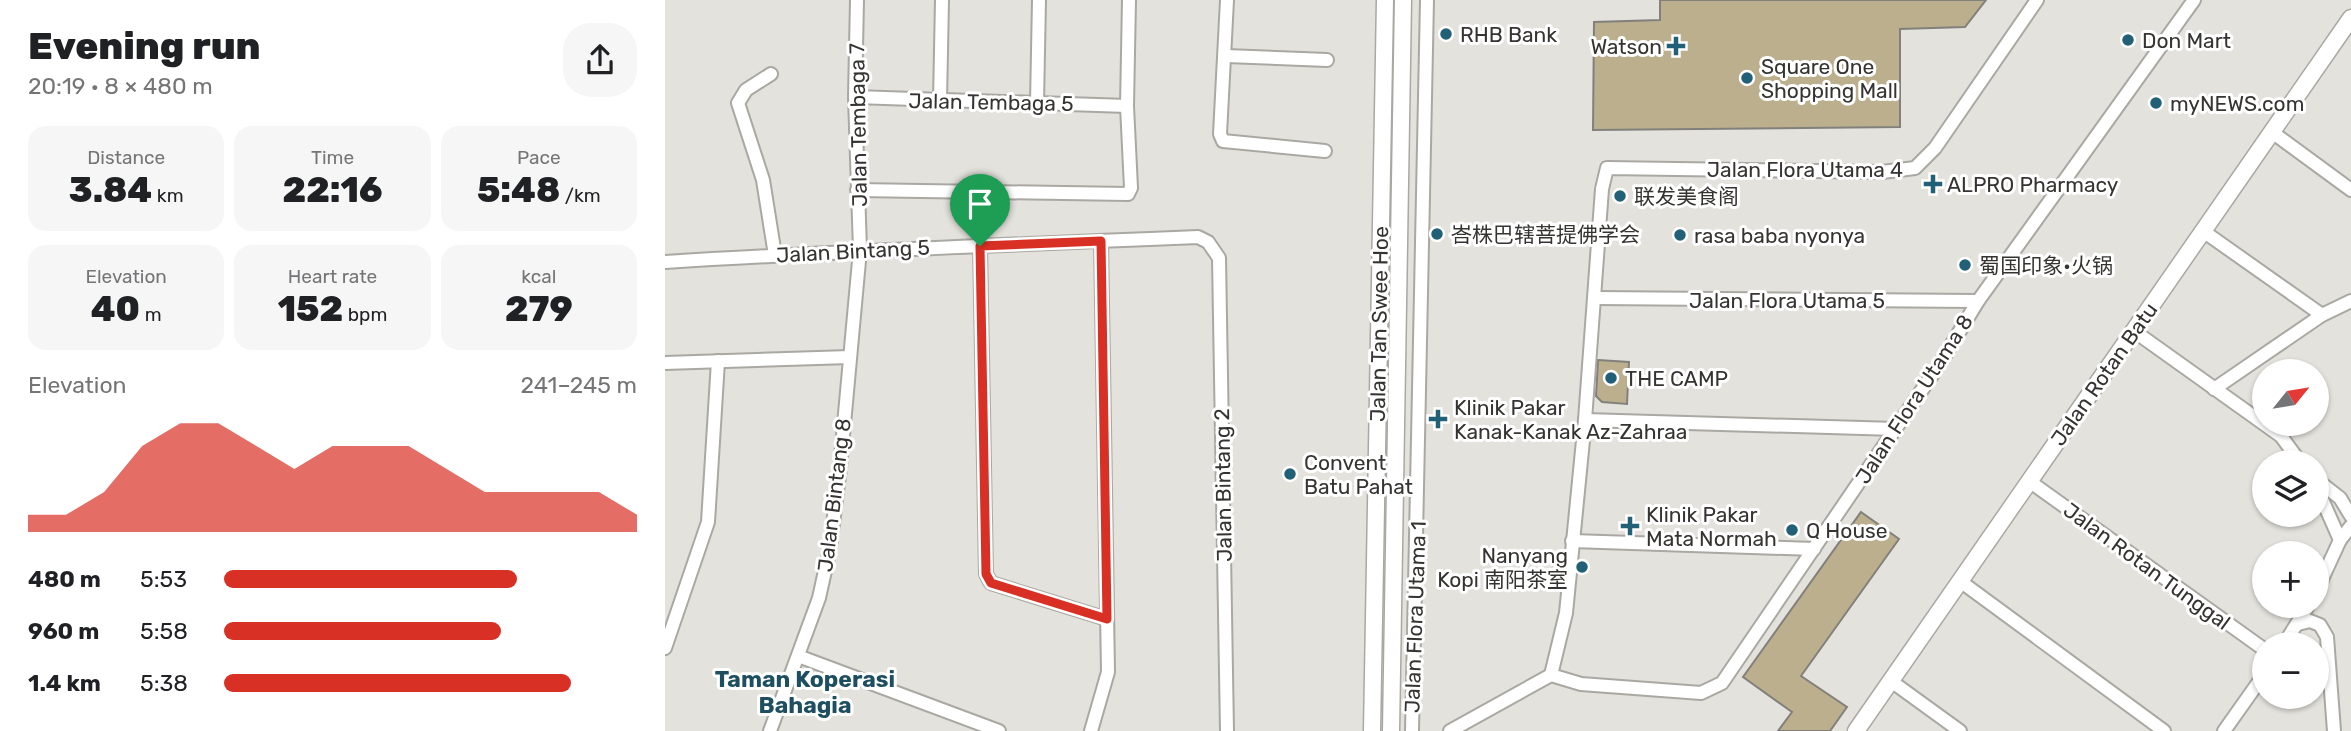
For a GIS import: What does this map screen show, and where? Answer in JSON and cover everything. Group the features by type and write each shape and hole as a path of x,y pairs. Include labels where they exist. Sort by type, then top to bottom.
{"main road":[{"name":"Jalan Tan Swee Hoe","path":"1372,731 1385,0"},
{"name":"Jalan Tan Swee Hoe","path":"1391,731 1403,0"},
{"name":"Jalan Rotan Batu","path":"1856,731 2272,132 2346,37 2351,18"}],"street":[{"name":"Jalan Tembaga 7","path":"857,0 855,97 860,250"},
{"path":"940,101 942,0"},
{"path":"1037,103 1039,0"},
{"path":"857,190 1128,194 1131,188 1127,106 1129,0"},
{"path":"1227,0 1220,134 1226,144 1325,151"},
{"name":"Jalan Flora Utama 1","path":"1412,731 1427,0"},
{"name":"Jalan Flora Utama 4","path":"1596,298 1602,189 1607,168 1882,172 1915,168 1935,148 2037,0"},
{"name":"Jalan Flora Utama 8","path":"1551,675 1581,684 1701,693 1722,683 1896,429 1978,301 2194,0"},
{"path":"1226,56 1327,60"},
{"path":"771,74 746,90 738,103 763,180 775,255"},
{"name":"Jalan Tembaga 5","path":"855,97 1127,106"},
{"path":"2272,132 2351,190"},
{"path":"2203,231 2322,315"},
{"name":"Jalan Bintang 5","path":"665,262 860,250 1198,237 1208,242"},
{"path":"1091,731 1107,681 1101,241"},
{"name":"Jalan Bintang 2","path":"1208,242 1219,258 1227,731"},
{"path":"980,246 986,574 991,583 1107,619"},
{"name":"Jalan Bintang 8","path":"770,731 819,598 830,548 860,250"},
{"path":"1450,731 1551,675 1566,612 1596,298"},
{"name":"Jalan Flora Utama 5","path":"1596,298 1978,301"},
{"path":"2214,389 2322,315 2351,301"},
{"path":"2134,331 2281,436 2291,450"},
{"path":"665,363 850,357"},
{"path":"665,648 708,522 718,361"},
{"path":"1585,420 1896,429"},
{"name":"Jalan Rotan Tunggal","path":"2029,481 2252,641"},
{"path":"2329,489 2340,498 2351,516"},
{"path":"2329,515 2340,540"},
{"path":"2329,564 2340,540 2351,526"},
{"path":"1572,541 1814,549"},
{"path":"1960,581 2164,731"},
{"path":"2292,632 2301,618"},
{"path":"2298,624 2310,621 2320,625 2327,637 2334,731"},
{"path":"798,656 999,731"},
{"path":"1891,681 1960,731"},
{"path":"2224,731 2252,691"}],"building":[{"name":"Square One Shopping Mall","path":"1660,0 1986,0 1965,27 1900,29 1900,127 1593,130 1594,22 1660,20"},
{"name":"THE CAMP","path":"1598,360 1629,362 1627,404 1602,402 1596,396"},
{"path":"1861,512 1899,539 1801,676 1847,707 1830,731 1778,731 1792,712 1743,677"}],"place":[{"name":"RHB Bank","path":"1446,34"},
{"name":"Don Mart","path":"2128,40"},
{"name":"Watson","path":"1676,46"},
{"name":"Square One Shopping Mall","path":"1747,78"},
{"name":"myNEWS.com","path":"2156,103"},
{"name":"ALPRO Pharmacy","path":"1933,184"},
{"name":"联发美食阁","path":"1620,196"},
{"name":"峇株巴辖菩提佛学会","path":"1437,234"},
{"name":"rasa baba nyonya","path":"1680,235"},
{"name":"蜀国印象•火锅","path":"1965,265"},
{"name":"THE CAMP","path":"1611,378"},
{"name":"Klinik Pakar Kanak-Kanak Az-Zahraa","path":"1438,419"},
{"name":"Convent Batu Pahat","path":"1290,474"},
{"name":"Klinik Pakar Mata Normah","path":"1630,526"},
{"name":"Q House","path":"1792,530"},
{"name":"Nanyang Kopi 南阳茶室","path":"1582,567"}],"district":[{"name":"Taman Koperasi Bahagia","path":"805,692"}],"route":[{"path":"1101,241 1107,619 991,583 986,574 980,246 1101,241"}]}
